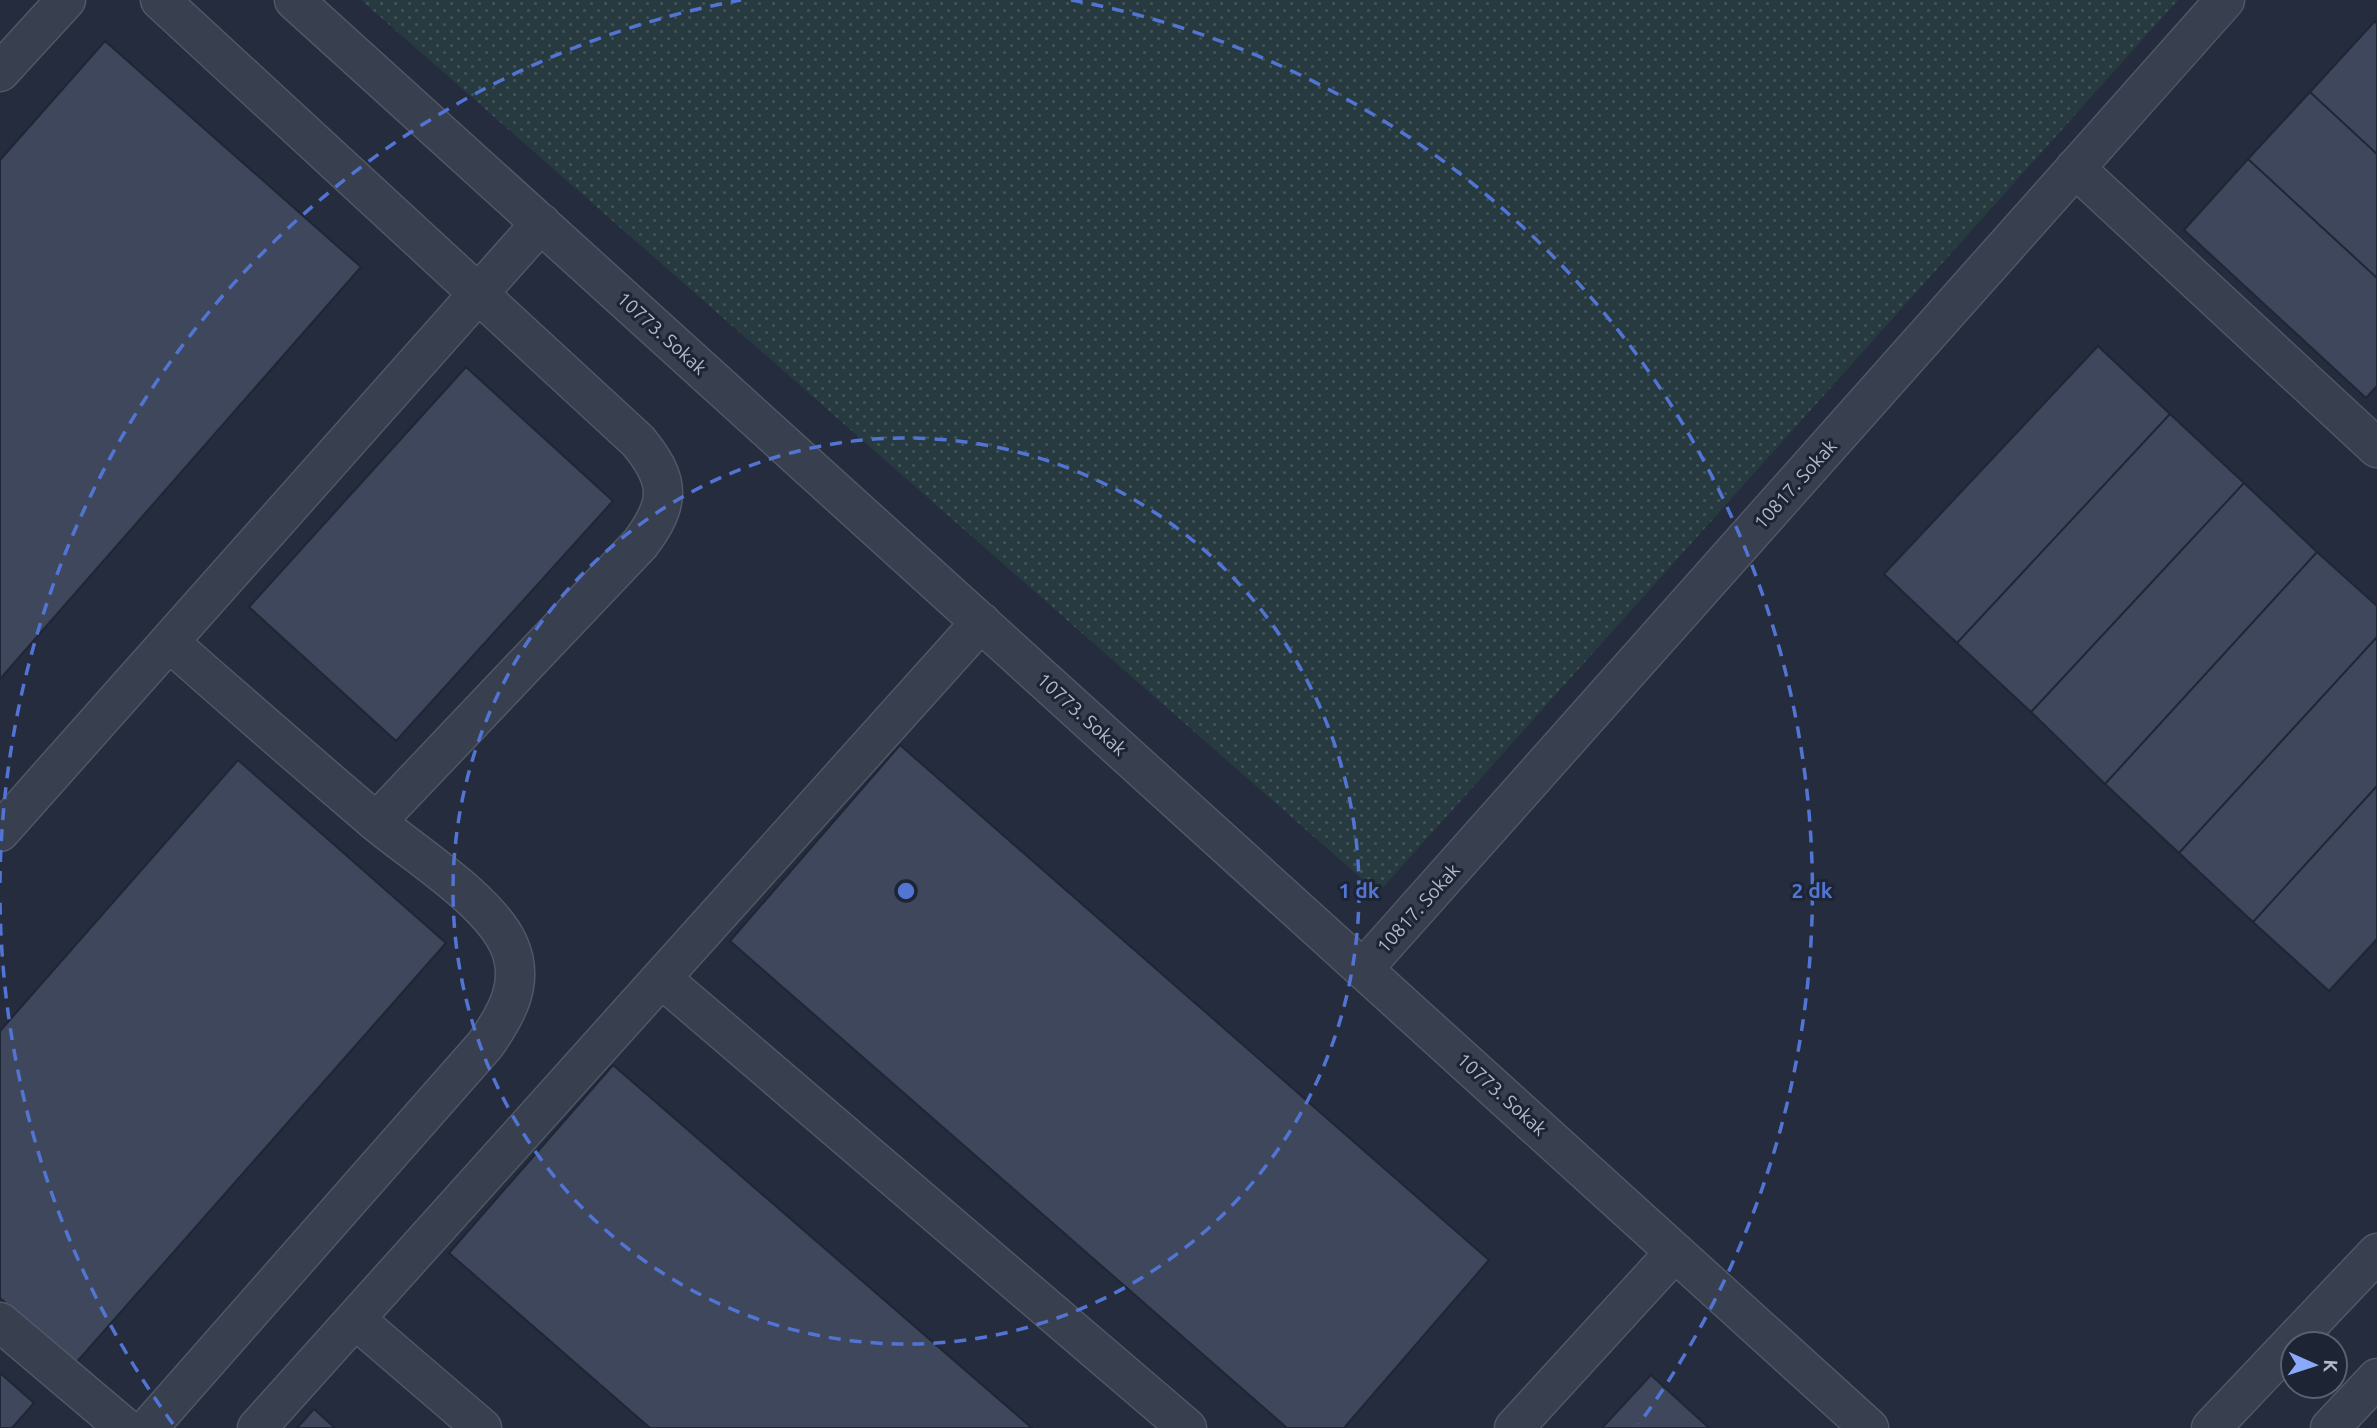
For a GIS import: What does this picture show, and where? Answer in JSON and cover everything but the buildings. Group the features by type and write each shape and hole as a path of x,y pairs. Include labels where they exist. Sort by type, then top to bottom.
{"street":[{"path":"0,72 66,0"},
{"path":"160,0 638,441 657,463 665,489 659,519 640,544 376,822"},
{"name":"10773. Sokak","path":"295,0 1869,1428"},
{"name":"10817. Sokak","path":"1364,968 2225,0"},
{"path":"2076,168 2377,448"},
{"path":"0,832 541,223"},
{"path":"257,1428 981,622"},
{"path":"148,1428 485,1045 507,1013 516,979 509,944 491,916 376,822 169,642"},
{"path":"661,978 1187,1428"},
{"path":"1514,1428 1675,1252"},
{"path":"2211,1428 2377,1253"},
{"path":"355,1319 482,1428"},
{"path":"0,1322 125,1428"},
{"path":"2330,1428 2377,1378"}],"green space":[{"path":"361,0 2178,0 1378,893"}]}
